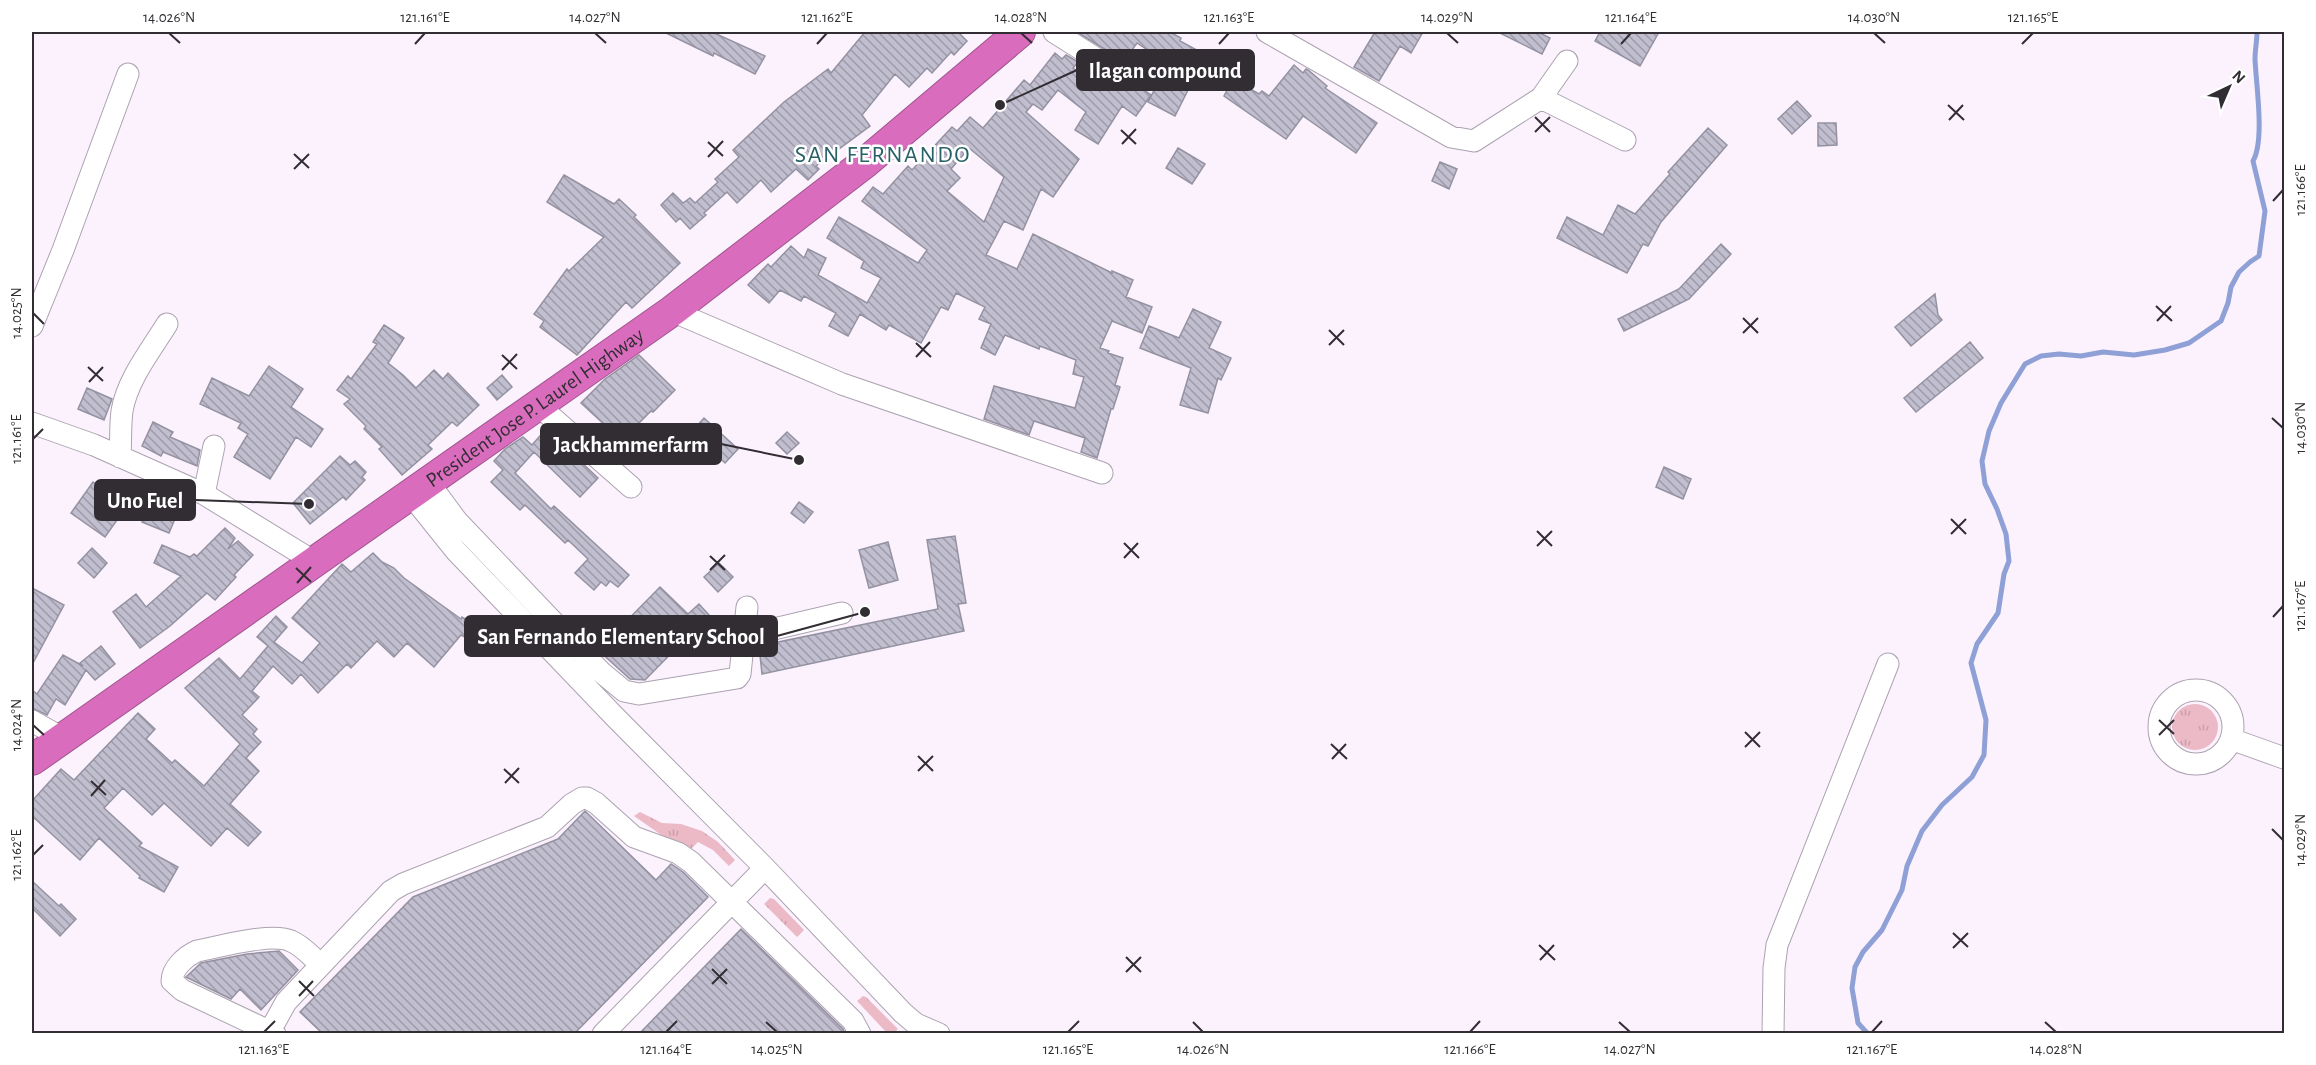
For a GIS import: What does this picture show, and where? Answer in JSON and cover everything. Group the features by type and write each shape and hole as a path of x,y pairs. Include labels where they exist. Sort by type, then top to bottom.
{"highway":[{"name":"President Jose P. Laurel Highway","path":"32,760 672,311 867,162 1020,32"}],"street":[{"path":"1054,32 1093,56 1132,74"},
{"path":"1267,32 1451,137 1474,141 1541,98 1567,61"},
{"path":"32,326 63,250 128,74"},
{"path":"1541,98 1625,140"},
{"path":"672,311 842,384 1102,473"},
{"path":"120,457 122,409 129,390 167,324"},
{"path":"539,406 631,487"},
{"path":"32,423 66,433 204,494 313,561"},
{"path":"204,494 214,446"},
{"path":"420,489 468,533 601,672 624,691 639,694 737,678 740,674 747,608"},
{"path":"420,489 430,522 464,559 903,1013 916,1024 939,1034"},
{"path":"744,636 842,613"},
{"path":"1773,1034 1774,968 1777,945 1888,664"},
{"path":"32,721 62,738"},
{"path":"2232,740 2284,758"},
{"path":"321,965 290,940 273,937 197,951 186,957 173,972 172,981 182,990 272,1032 286,1002 321,965 386,896 397,888 548,827 572,804 582,798 587,798 596,803 634,837 684,857 853,1021 860,1034"},
{"path":"603,1034 765,868"}],"green space":[{"path":"2195,704 2211,711 2218,727 2211,743 2195,750 2179,743 2172,727 2179,711"},
{"path":"640,812 662,823 681,824 702,831 718,842 735,860 729,866 713,850 698,842 690,850 670,841 634,816"},
{"path":"770,898 774,899 804,930 797,937 764,904"},
{"path":"863,996 898,1029 894,1033 887,1033 857,1001"}],"building":[{"path":"664,32 712,32 765,56 755,74 714,53 713,56"},
{"path":"865,32 958,32 967,41 954,55 951,52 932,73 927,68 909,87 895,74 862,115 870,126 816,166 819,169 808,180 796,169 771,192 761,180 737,203 727,192 690,229 680,218 676,222 661,205 673,193 683,203 690,198 695,203 718,182 715,179 739,157 733,150 784,102 828,69 831,73"},
{"path":"1077,32 1170,32 1181,38 1180,41 1195,49 1191,56 1202,62 1175,116 1148,102 1168,64 1137,43 1126,58 1106,50"},
{"path":"1375,32 1423,32 1411,53 1400,46 1379,81 1354,67"},
{"path":"1498,32 1538,32 1550,38 1542,54"},
{"path":"1600,32 1659,32 1640,66 1595,41"},
{"path":"1055,53 1062,59 1066,55 1078,62 1073,68 1103,90 1110,79 1128,86 1137,85 1151,95 1136,116 1122,106 1098,144 1075,130 1086,112 1058,90 1042,110 1033,104 1026,112 1079,159 1053,197 1041,189 1023,230 1004,221 986,255 1017,269 1033,234 1112,273 1112,271 1133,280 1126,297 1152,307 1142,333 1112,321 1100,348 1123,358 1115,385 1120,387 1097,458 1081,452 1085,438 1034,421 1029,435 984,419 994,386 1075,408 1084,377 1073,374 1076,360 1040,346 1039,349 1005,335 995,355 981,348 991,324 979,319 985,307 956,293 948,310 941,307 921,343 889,325 886,330 860,314 848,336 829,326 836,313 804,296 801,301 780,290 769,303 748,285 768,264 771,267 791,246 804,258 808,249 826,258 818,275 867,303 881,278 861,268 864,261 827,238 839,217 918,263 927,250 862,201 873,187 883,194 908,166 912,170 952,127 957,131 970,117 983,128 1024,80 1030,85","holes":["969,148 1004,177 984,222 947,191 960,178 951,169"]},
{"path":"1294,65 1303,73 1306,69 1308,70 1327,86 1325,88 1377,123 1356,153 1303,116 1286,139 1224,96 1233,79 1259,94 1262,91 1269,96"},
{"path":"1797,101 1811,116 1792,134 1778,119"},
{"path":"1818,123 1836,123 1837,145 1818,146"},
{"path":"1708,128 1727,145 1661,222 1648,246 1643,244 1627,273 1557,238 1567,217 1603,235 1618,205 1635,214 1670,174 1668,172"},
{"path":"1178,148 1205,164 1192,184 1166,168"},
{"path":"1440,162 1457,169 1449,189 1432,181"},
{"path":"564,175 614,204 619,199 680,263 632,308 626,302 577,355 540,327 544,321 534,314 567,269 569,271 604,237 547,202"},
{"path":"1721,244 1731,254 1689,299 1624,331 1618,319 1679,289"},
{"path":"1935,294 1938,315 1942,320 1911,346 1895,327"},
{"path":"1193,309 1221,322 1209,348 1231,358 1221,380 1218,378 1208,413 1180,405 1191,368 1140,348 1149,326 1179,338"},
{"path":"384,325 404,338 388,363 416,388 434,370 443,379 448,373 479,405 457,426 452,422 428,445 432,449 402,475 379,449 382,447 364,429 366,426 344,404 350,399 337,390 348,376 351,379 377,344 373,342"},
{"path":"1970,342 1983,358 1916,412 1904,398"},
{"path":"639,355 675,390 623,439 620,439 581,403 605,379"},
{"path":"269,366 303,389 291,407 323,429 311,447 296,437 270,479 234,457 248,434 238,428 241,423 200,404 212,378 249,396"},
{"path":"502,375 512,387 497,400 487,388"},
{"path":"87,388 112,399 104,420 78,409"},
{"path":"704,418 738,449 725,463 711,450 713,447 694,429"},
{"path":"153,422 173,432 170,437 200,450 197,466 163,452 161,456 142,446"},
{"path":"546,429 598,478 580,497 534,452 515,473 551,509 554,506 629,575 618,587 610,581 606,586 601,582 594,590 575,573 588,559 568,540 565,543 525,505 520,510 491,482 503,470 494,461 505,449 523,437 532,445"},
{"path":"787,432 799,443 787,454 776,443"},
{"path":"340,456 350,465 355,461 366,472 362,477 365,480 346,500 343,497 310,524 293,503"},
{"path":"1664,467 1691,479 1683,499 1656,487"},
{"path":"93,482 127,506 105,537 71,513"},
{"path":"156,488 183,500 169,533 142,522"},
{"path":"799,502 813,512 804,523 791,513"},
{"path":"225,528 235,538 228,549 238,541 253,555 215,600 207,593 170,626 140,648 113,612 136,594 146,607 181,576 154,563 162,545 190,557 194,554 197,556"},
{"path":"955,536 966,603 958,604 964,631 762,674 759,646 938,609 927,540"},
{"path":"888,542 898,580 869,588 859,550"},
{"path":"92,548 107,563 94,578 78,563"},
{"path":"373,553 382,562 394,568 404,578 461,619 462,617 486,631 479,644 461,635 434,667 407,643 394,657 377,641 351,668 347,664 318,693 301,674 292,684 273,666 252,691 259,697 242,715 257,729 253,734 261,742 246,758 259,771 230,804 261,832 248,846 227,828 211,846 164,803 152,815 123,788 104,808 142,843 139,846 178,867 164,892 139,878 140,876 99,838 80,860 32,816 32,801 61,769 74,780 138,713 155,729 146,739 172,763 175,760 204,786 240,744 185,688 219,658 240,679 268,646 257,637 276,616 287,627 274,642 302,663 320,643 292,618 342,564 351,572"},
{"path":"719,563 733,577 718,592 704,577"},
{"path":"660,587 688,614 699,604 709,615 645,680 630,679 598,650"},
{"path":"32,588 64,605 32,665"},
{"path":"101,646 115,664 95,680 86,670 65,705 56,699 47,715 32,708 32,690 37,694 63,655 83,666 80,663"},
{"path":"585,811 656,880 671,864 683,872 708,897 574,1034 323,1034 300,1012 413,897 558,839"},
{"path":"32,881 76,919 60,936 32,908"},
{"path":"741,929 843,1029 845,1034 639,1034"},
{"path":"279,951 298,970 261,1010 240,989 231,999 186,977 201,963 247,954"}],"waterway":[{"path":"1868,1034 1858,1023 1852,988 1855,967 1863,952 1882,930 1902,890 1907,866 1922,831 1942,805 1972,777 1984,755 1986,720 1971,663 1977,644 1998,613 2004,574 2009,561 2006,534 1985,484 1982,461 1989,431 2001,403 2025,364 2041,356 2059,354 2081,356 2103,352 2134,355 2165,350 2189,343 2221,321 2231,287 2239,272 2259,256 2265,211 2253,161 2259,140 2255,59 2257,32"}],"place":[{"name":"Ilagan compound","path":"1000,105"},
{"name":"Jackhammerfarm","path":"799,460"},
{"name":"Uno Fuel","path":"309,504"},
{"name":"San Fernando Elementary School","path":"865,612"}],"district":[{"name":"SAN FERNANDO","path":"883,154"}]}
